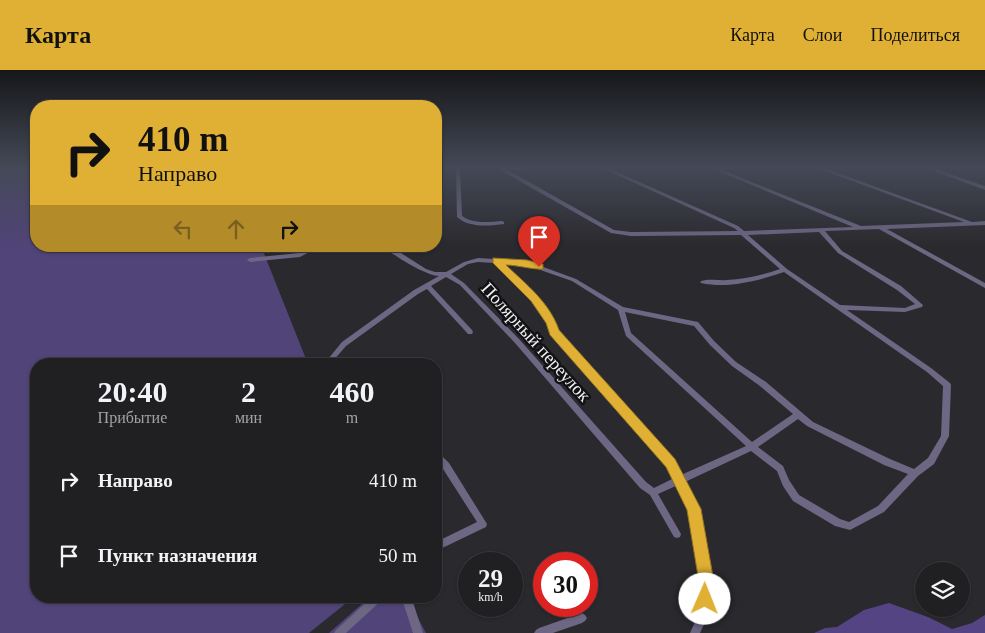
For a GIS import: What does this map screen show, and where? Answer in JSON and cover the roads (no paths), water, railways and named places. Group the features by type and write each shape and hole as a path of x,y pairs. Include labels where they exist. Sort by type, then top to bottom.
{"street":[{"path":"459,194 460,218 468,221 502,223"},
{"path":"547,194 613,232 642,235 746,234 985,224"},
{"path":"620,310 628,334 752,448 780,468 786,483 796,498 838,523 850,526 881,509 915,473 932,461 945,436 948,385 930,370 785,270 736,227 663,194"},
{"path":"778,194 861,228"},
{"path":"892,194 985,228"},
{"path":"880,228 985,286"},
{"path":"821,230 840,252 899,288 920,305 905,310 836,306"},
{"path":"250,260 300,255 306,252"},
{"name":"Полярный переулок","path":"396,252 424,270 434,274 446,274 462,284 517,341 644,485 653,492"},
{"path":"332,358 344,344 416,292 472,261 527,263 552,270 574,280 620,310 696,324 734,364 763,384 810,424 915,473"},
{"path":"496,261 534,298 551,322 554,332 671,463 694,509 706,582 703,616 695,633"},
{"path":"703,282 730,282 762,278 785,270"},
{"path":"428,286 470,332"},
{"path":"677,534 653,492 752,448 799,414"},
{"path":"442,462 483,524 442,545"},
{"path":"339,633 372,603"},
{"path":"408,603 418,633"},
{"path":"539,633 582,618"}]}
